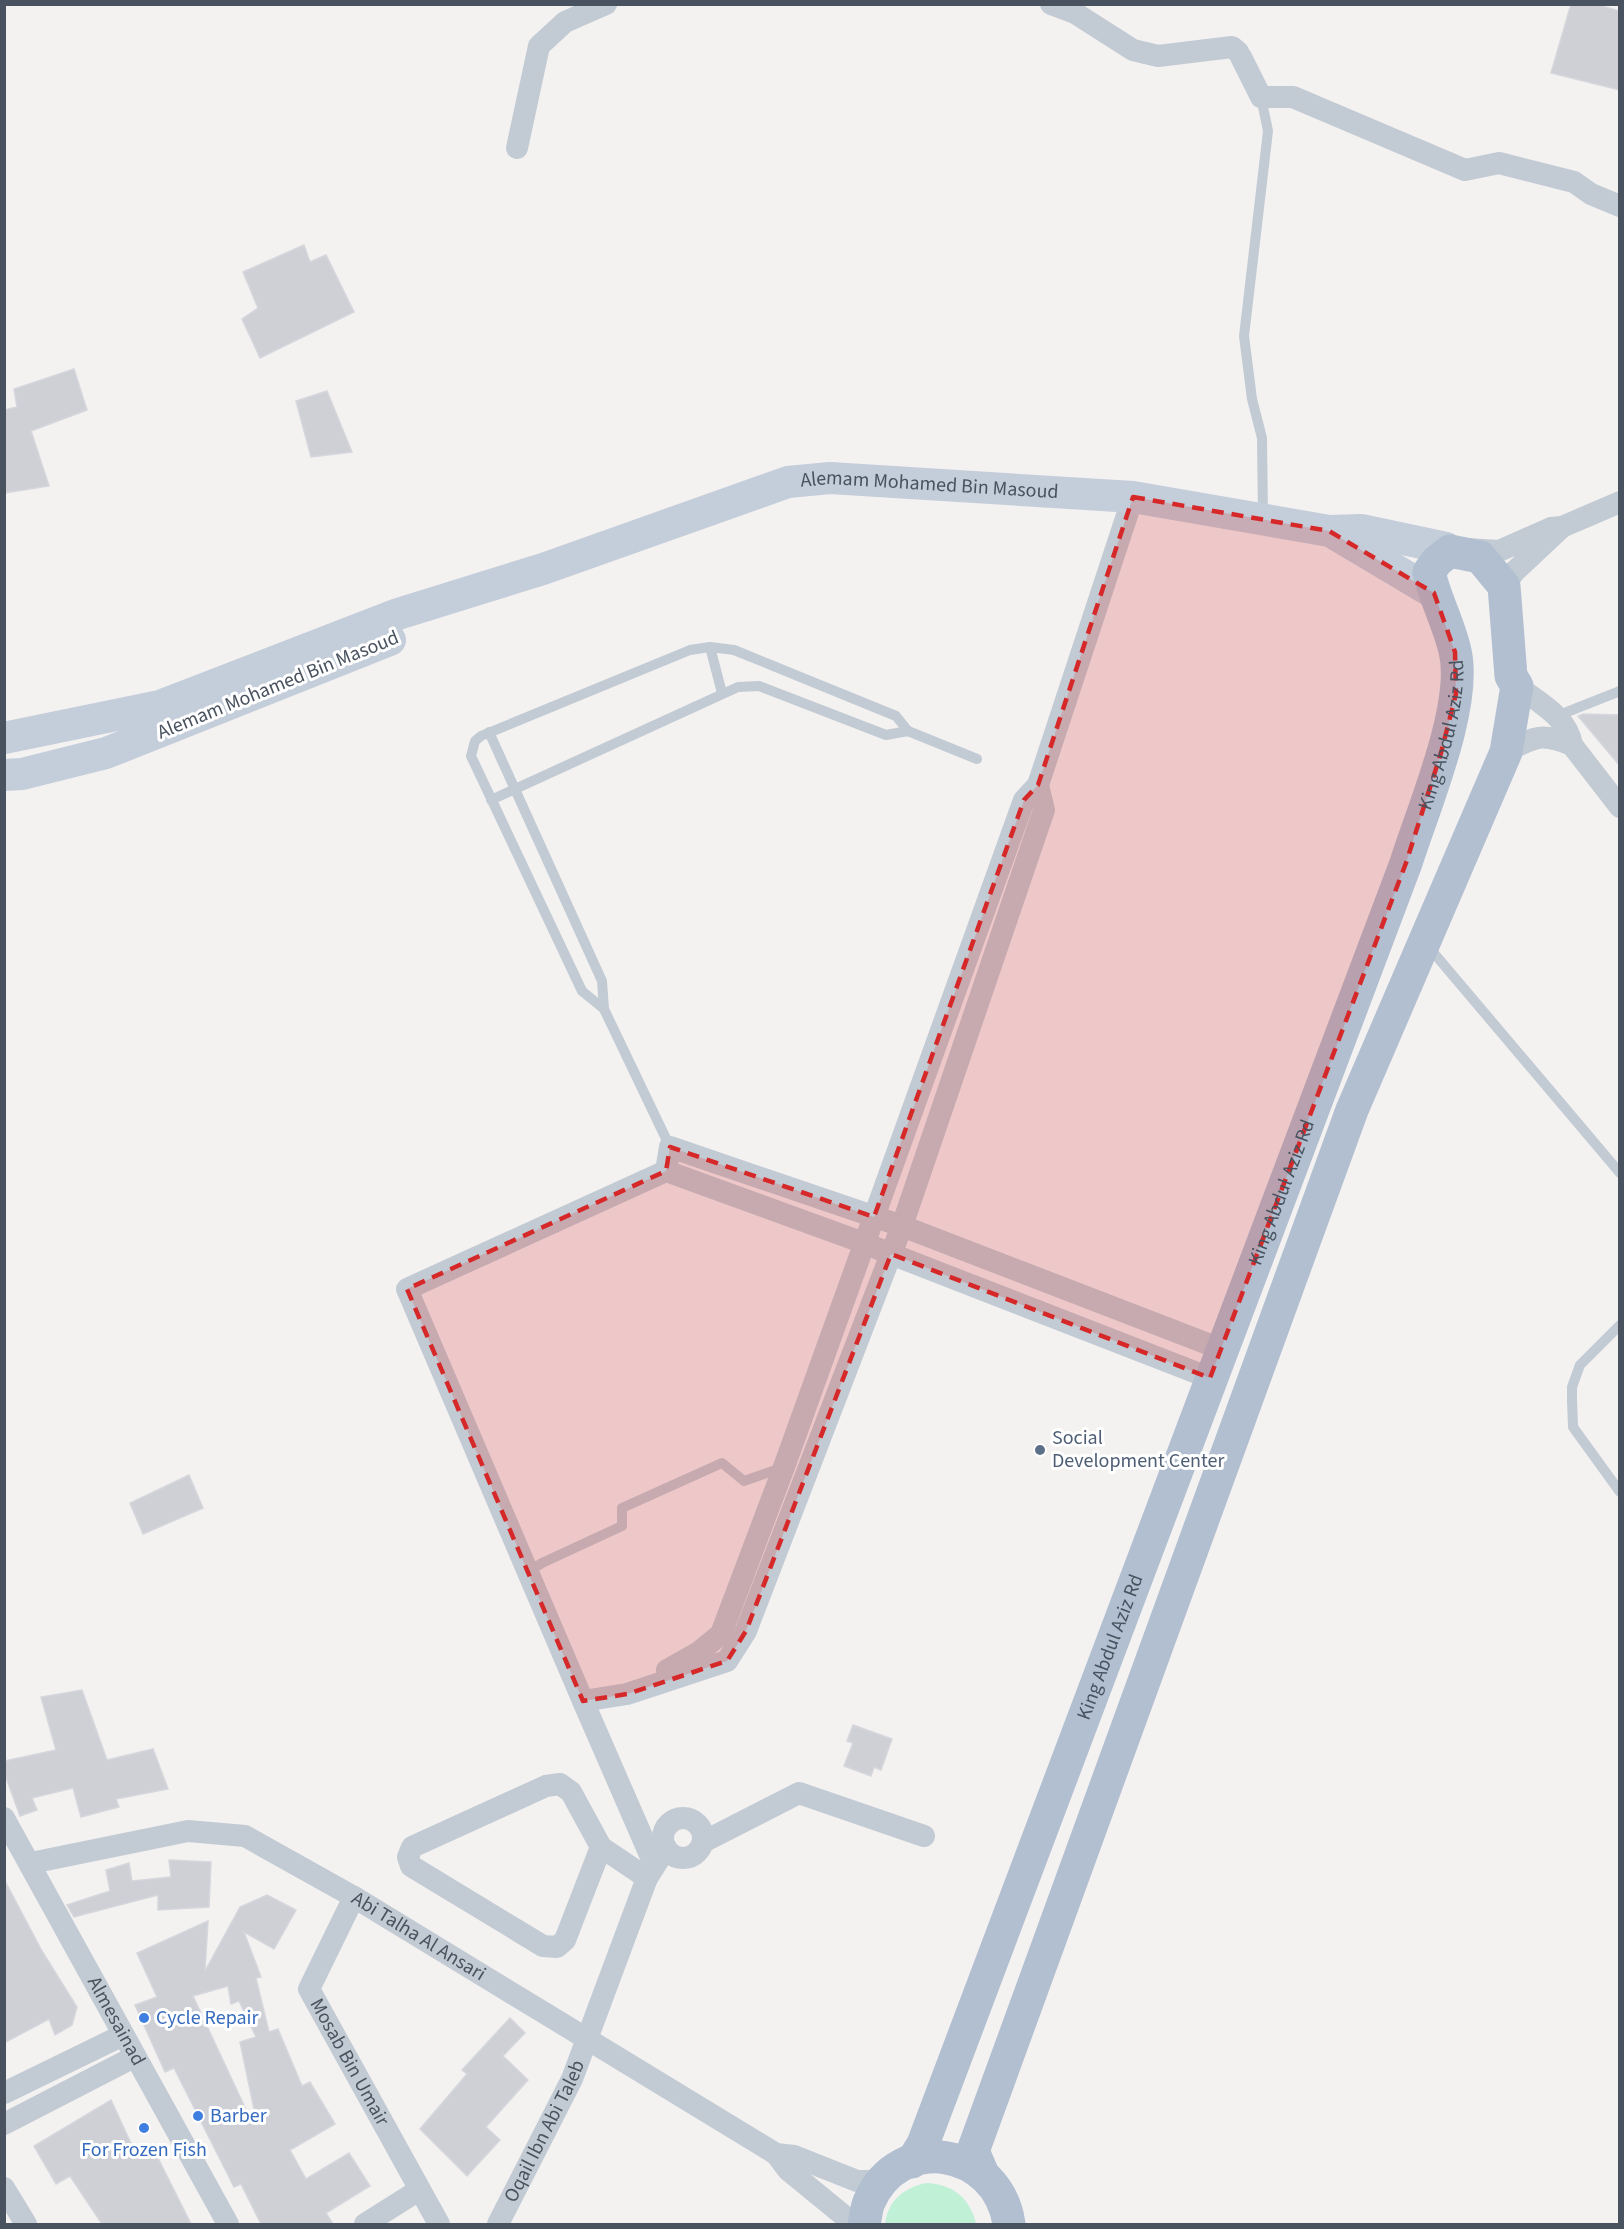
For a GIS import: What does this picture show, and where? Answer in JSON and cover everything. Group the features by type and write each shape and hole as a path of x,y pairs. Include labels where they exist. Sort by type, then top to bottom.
{"main road":[{"name":"King Abdul Aziz Rd","path":"912,2162 924,2144 1316,1097 1406,863 1441,753 1456,694 1455,652 1434,593 1430,572 1437,561 1450,551 1480,557 1504,586 1511,676 1517,686 1506,752 1352,1110 973,2151 982,2172"},
{"path":"1406,863 1452,879"},
{"path":"1316,1097 1352,1110"},
{"path":"864,2224 869,2202 883,2181 900,2167 912,2162 942,2157 963,2161 982,2172 997,2188 1010,2219"}],"street":[{"path":"517,148 539,46 565,22 606,4"},
{"path":"1051,4 1075,13 1133,51 1158,56 1232,47 1239,55 1261,97 1293,97 1465,170 1499,163 1574,182 1591,194 1620,206"},
{"name":"Alemam Mohamed Bin Masoud","path":"4,738 160,706 398,614 543,569 788,482 830,478 1133,497 1329,531 1361,530 1446,548"},
{"path":"627,1694 699,1652 721,1634 784,1467 1024,800 1038,785 1133,497"},
{"path":"1446,548 1499,551 1551,528 1562,527 1620,502"},
{"path":"1504,586 1515,571 1562,527"},
{"name":"Alemam Mohamed Bin Masoud","path":"1329,531 1434,593"},
{"name":"Alemam Mohamed Bin Masoud","path":"4,775 22,774 106,753 489,601 543,569"},
{"path":"1517,686 1560,719 1570,733 1572,745 1620,807"},
{"path":"58,728 34,743 32,753 38,761 64,764"},
{"path":"1506,752 1533,738 1550,736 1572,745"},
{"path":"583,1701 627,1694 727,1661 746,1631 902,1226 1044,810 1038,785"},
{"path":"666,1171 670,1148 902,1226 1216,1364"},
{"path":"656,1863 583,1701 407,1289 666,1171 891,1254 1216,1364"},
{"path":"601,1847 566,1940 557,1947 543,1946 533,1940 411,1866 408,1857 412,1847 546,1786 560,1784 571,1792 601,1847 656,1863 671,1853 683,1858 695,1853 703,1842 799,1793 924,1836"},
{"name":"Almesainad","path":"4,1818 31,1863 134,2057 228,2224"},
{"name":"Oqail Ibn Abi Taleb","path":"498,2224 572,2079 664,1842 665,1829 680,1818 687,1818 698,1824 702,1830 703,1842"},
{"name":"Abi Talha Al Ansari","path":"31,1863 188,1831 245,1836 354,1897 776,2154 788,2170 854,2224"},
{"name":"Mosab Bin Umair","path":"354,1897 309,1989 439,2224"},
{"path":"4,2093 123,2035"},
{"path":"4,2124 134,2057"},
{"name":"Abi Talha Al Ansari","path":"776,2154 794,2156 857,2181 883,2181"},
{"path":"4,2188 26,2224"},
{"path":"365,2224 419,2190"}],"lane":[{"path":"1261,97 1268,131 1244,336 1252,399 1262,438 1263,520"},
{"path":"710,646 722,693"},
{"path":"604,1009 582,991 471,756 475,741 489,732 690,650 710,646 734,650 896,716 908,731 977,759"},
{"path":"491,800 738,687 759,686 886,735 908,731"},
{"path":"1560,719 1567,712 1620,691"},
{"path":"489,732 602,981 604,1009 670,1148"},
{"path":"1425,943 1620,1173"},
{"path":"1620,1325 1580,1365 1572,1387 1573,1427 1620,1492"},
{"path":"528,1572 542,1563 622,1526 622,1508 722,1463 744,1481 784,1467"}],"highlighted area":[{"path":"1133,497 1329,531 1434,593 1455,652 1456,694 1441,753 1406,863 1210,1378 891,1254 746,1631 727,1661 627,1694 583,1701 407,1289 666,1171 670,1147 874,1217 1024,800 1038,785"}],"green space":[{"path":"926,2183 944,2186 959,2194 969,2207 976,2224 885,2224 890,2208 898,2196"}],"building":[{"path":"1571,4 1594,4 1620,11 1620,90 1551,73"},
{"path":"304,245 310,262 326,255 354,312 260,358 242,319 258,308 243,272"},
{"path":"74,369 87,410 31,431 49,486 4,493 4,410 17,407 14,389"},
{"path":"327,391 352,452 311,457 296,401"},
{"path":"1583,714 1620,715 1620,766 1578,716"},
{"path":"189,1475 203,1508 143,1534 130,1503"},
{"path":"82,1690 107,1760 153,1749 168,1789 116,1799 119,1807 81,1817 73,1788 32,1798 37,1810 20,1816 4,1772 4,1761 56,1750 41,1697"},
{"path":"853,1725 892,1739 881,1770 874,1767 871,1776 844,1766 853,1743 847,1741"},
{"path":"169,1860 211,1862 209,1907 158,1910 158,1895 74,1917 67,1905 110,1891 106,1870 129,1863 132,1881 171,1877"},
{"path":"4,1879 42,1951 77,2007 72,2025 55,2035 49,2019 4,2043"},
{"path":"267,1895 296,1910 274,1949 244,1932 261,1977 256,1978 269,2032 278,2029 302,2086 310,2082 335,2124 290,2150 306,2179 349,2153 370,2186 326,2213 333,2224 261,2224 241,2184 234,2187 174,2068 165,2072 135,2005 157,1997 137,1953 208,1921 205,1971 240,1907","holes":["228,1986 231,2004 239,2001 256,2037 240,2042 255,2114 249,2116 193,1996"]},
{"path":"510,2018 525,2033 503,2056 528,2080 486,2127 500,2140 467,2176 420,2129 467,2074 462,2070"},
{"path":"111,2100 136,2154 151,2144 191,2224 102,2224 70,2176 56,2184 34,2146"}],"place":[{"name":"Social Development Center","path":"1040,1450"},
{"name":"Cycle Repair","path":"144,2018"},
{"name":"Barber","path":"198,2116"},
{"name":"For Frozen Fish","path":"144,2128"}]}
